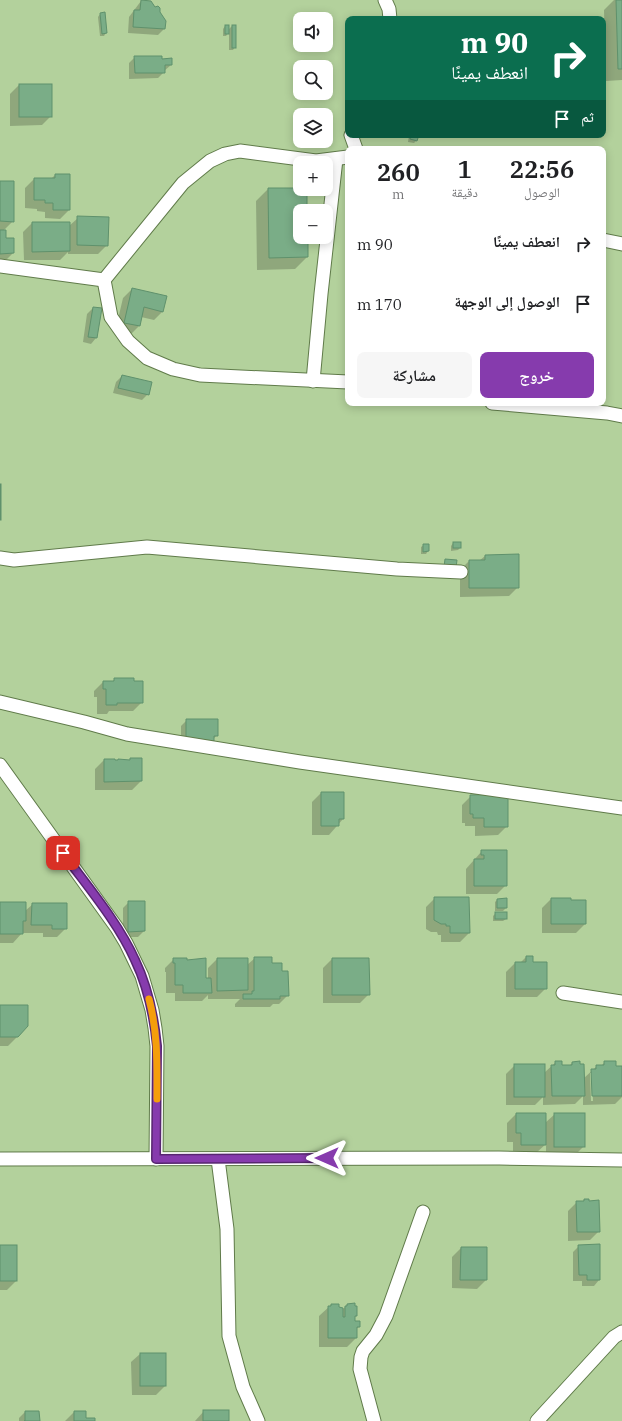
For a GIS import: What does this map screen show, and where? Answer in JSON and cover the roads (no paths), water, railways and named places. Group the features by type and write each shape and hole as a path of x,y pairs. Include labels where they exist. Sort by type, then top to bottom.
{"street":[{"path":"385,0 389,9 390,16"},
{"path":"104,280 183,184 210,161 225,154 240,152 316,162 342,158 321,294 313,381"},
{"path":"606,241 622,244"},
{"path":"0,266 104,280"},
{"path":"104,280 111,317 128,341 147,358 173,369 200,375 345,382"},
{"path":"526,406 622,416"},
{"path":"0,558 14,560 147,547 397,569 461,572"},
{"path":"0,702 127,734 300,762 622,808"},
{"path":"0,765 117,928 129,948 142,976 152,1010 157,1046 156,1159"},
{"path":"563,993 622,1002"},
{"path":"0,1159 499,1158 622,1160"},
{"path":"218,1159 227,1229 229,1336 243,1387 258,1421"},
{"path":"374,1421 361,1375 361,1357 376,1335 386,1316 423,1212"},
{"path":"537,1421 614,1337 622,1332"}]}
